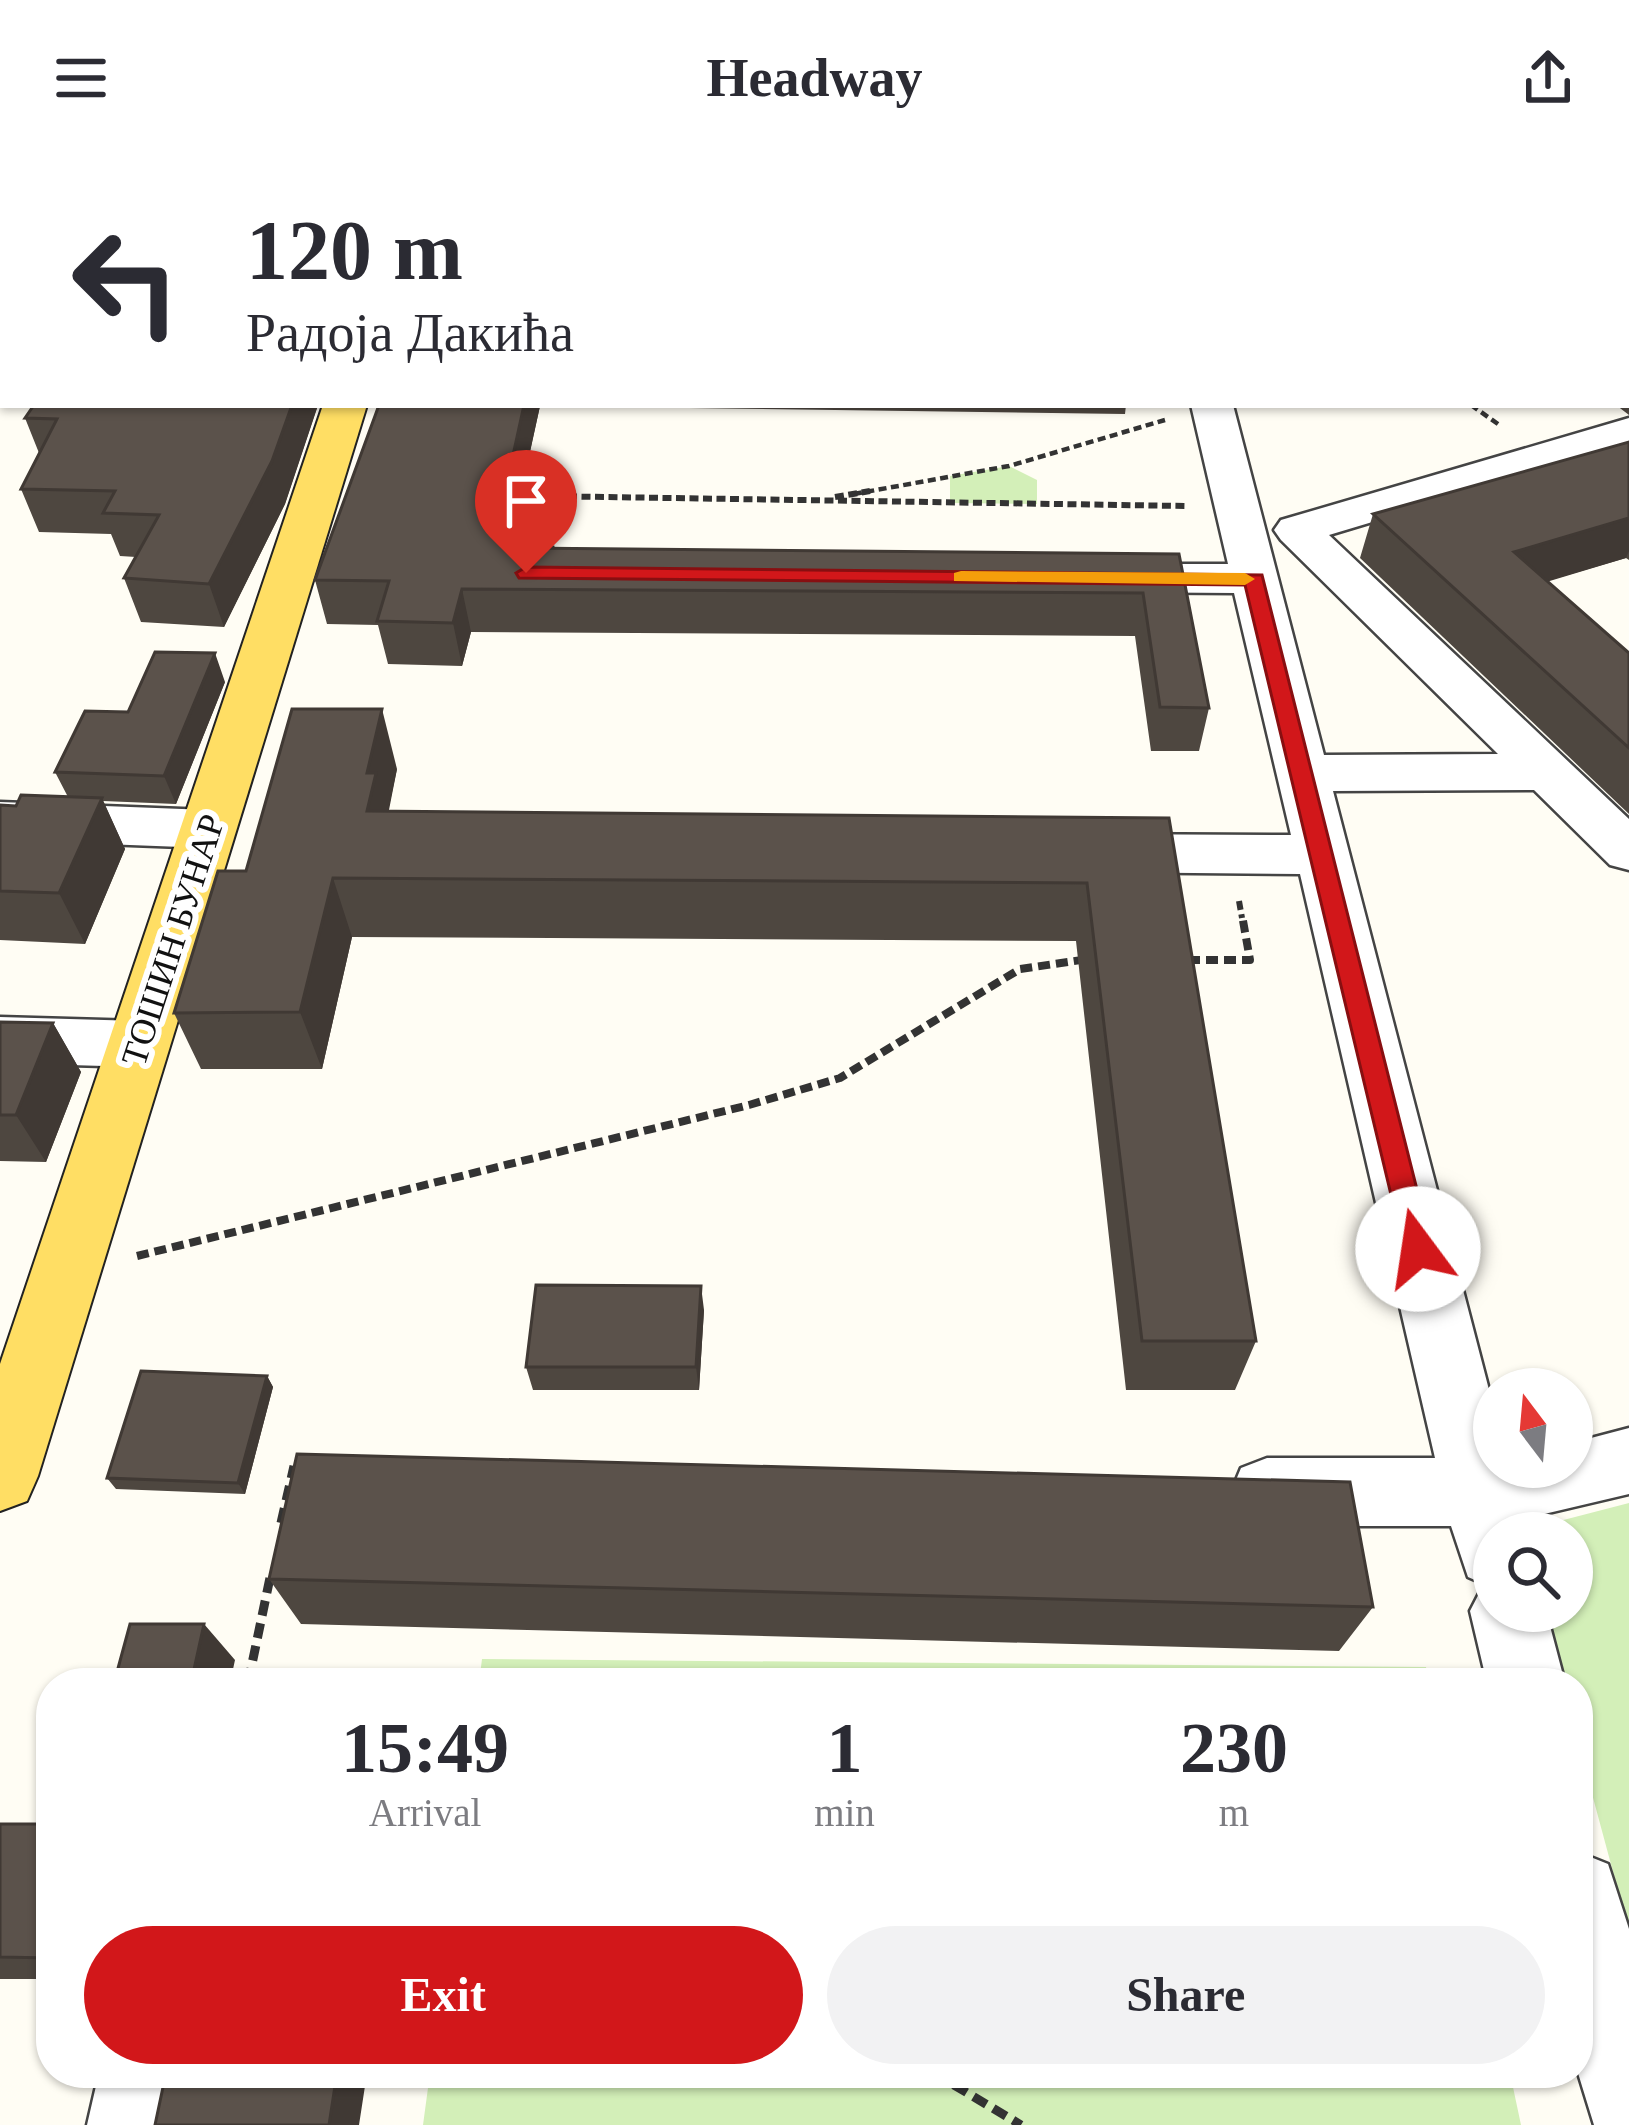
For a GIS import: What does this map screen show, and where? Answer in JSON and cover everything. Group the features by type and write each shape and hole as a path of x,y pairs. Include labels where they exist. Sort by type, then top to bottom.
{"main road":[{"name":"ТОШИН БУНАР","path":"0,1475 17,1372 139,1043 344,408"}],"street":[{"path":"1213,408 1258,538 1301,773 1484,1512"},
{"path":"1062,578 1258,538 1629,431"},
{"path":"1258,538 1543,772 1629,851"},
{"path":"1301,773 1543,772"},
{"path":"0,821 208,829"},
{"path":"1043,853 1321,854"},
{"path":"0,1040 139,1043"},
{"path":"1503,1512 1577,1477 1629,1461"},
{"path":"1191,1490 1309,1493 1473,1518"},
{"path":"1513,1632 1522,1668"},
{"path":"1593,1955 1629,2101"},
{"path":"132,2125 140,2088"}],"path":[{"path":"812,501 1009,466 1202,408"},
{"path":"537,496 812,501 1258,538"},
{"path":"547,574 561,496"},
{"path":"1168,961 1250,960 1230,854"},
{"path":"124,1259 749,1105 840,1078 1021,969 1066,959 1109,960"},
{"path":"280,1531 294,1466"},
{"path":"251,1668 275,1553"},
{"path":"959,2088 1022,2125"}],"green space":[{"path":"1009,466 1037,480 1037,504 950,503 950,476"},
{"path":"1629,1503 1629,1931 1593,1798 1593,1668 1558,1668 1549,1632 1593,1632 1593,1512"},
{"path":"482,1659 1426,1668 481,1668"},
{"path":"428,2088 1513,2088 1521,2125 423,2125"}],"building":[{"path":"32,408 291,408 272,461 209,584 124,578 159,515 103,513 115,491 21,489 57,419 25,418"},
{"path":"378,408 523,408 512,460 541,460 533,511 502,515 491,530 501,544 520,548 1179,554 1209,708 1160,707 1143,593 462,589 453,623 377,621 389,581 315,580"},
{"path":"1629,442 1629,518 1514,552 1629,653 1629,748 1373,514"},
{"path":"155,652 215,653 164,776 55,772 85,711 128,712"},
{"path":"292,709 382,709 367,773 376,773 367,811 1169,818 1256,1341 1142,1341 1087,883 333,878 300,1012 174,1013 218,871 246,871"},
{"path":"21,795 102,798 59,893 0,891 0,805 16,806"},
{"path":"0,1022 53,1023 16,1115 0,1115"},
{"path":"536,1285 701,1286 696,1367 526,1367"},
{"path":"141,1371 267,1376 238,1483 107,1478"},
{"path":"297,1454 1350,1482 1373,1607 269,1579"},
{"path":"130,1624 204,1624 194,1668 118,1668"},
{"path":"0,1824 36,1824 36,1958 0,1957"},
{"path":"163,2088 335,2088 329,2125 155,2125"}],"slow traffic":[{"path":"961,577 1245,579"}],"route":[{"path":"526,573 1254,579 1418,1249"}]}
